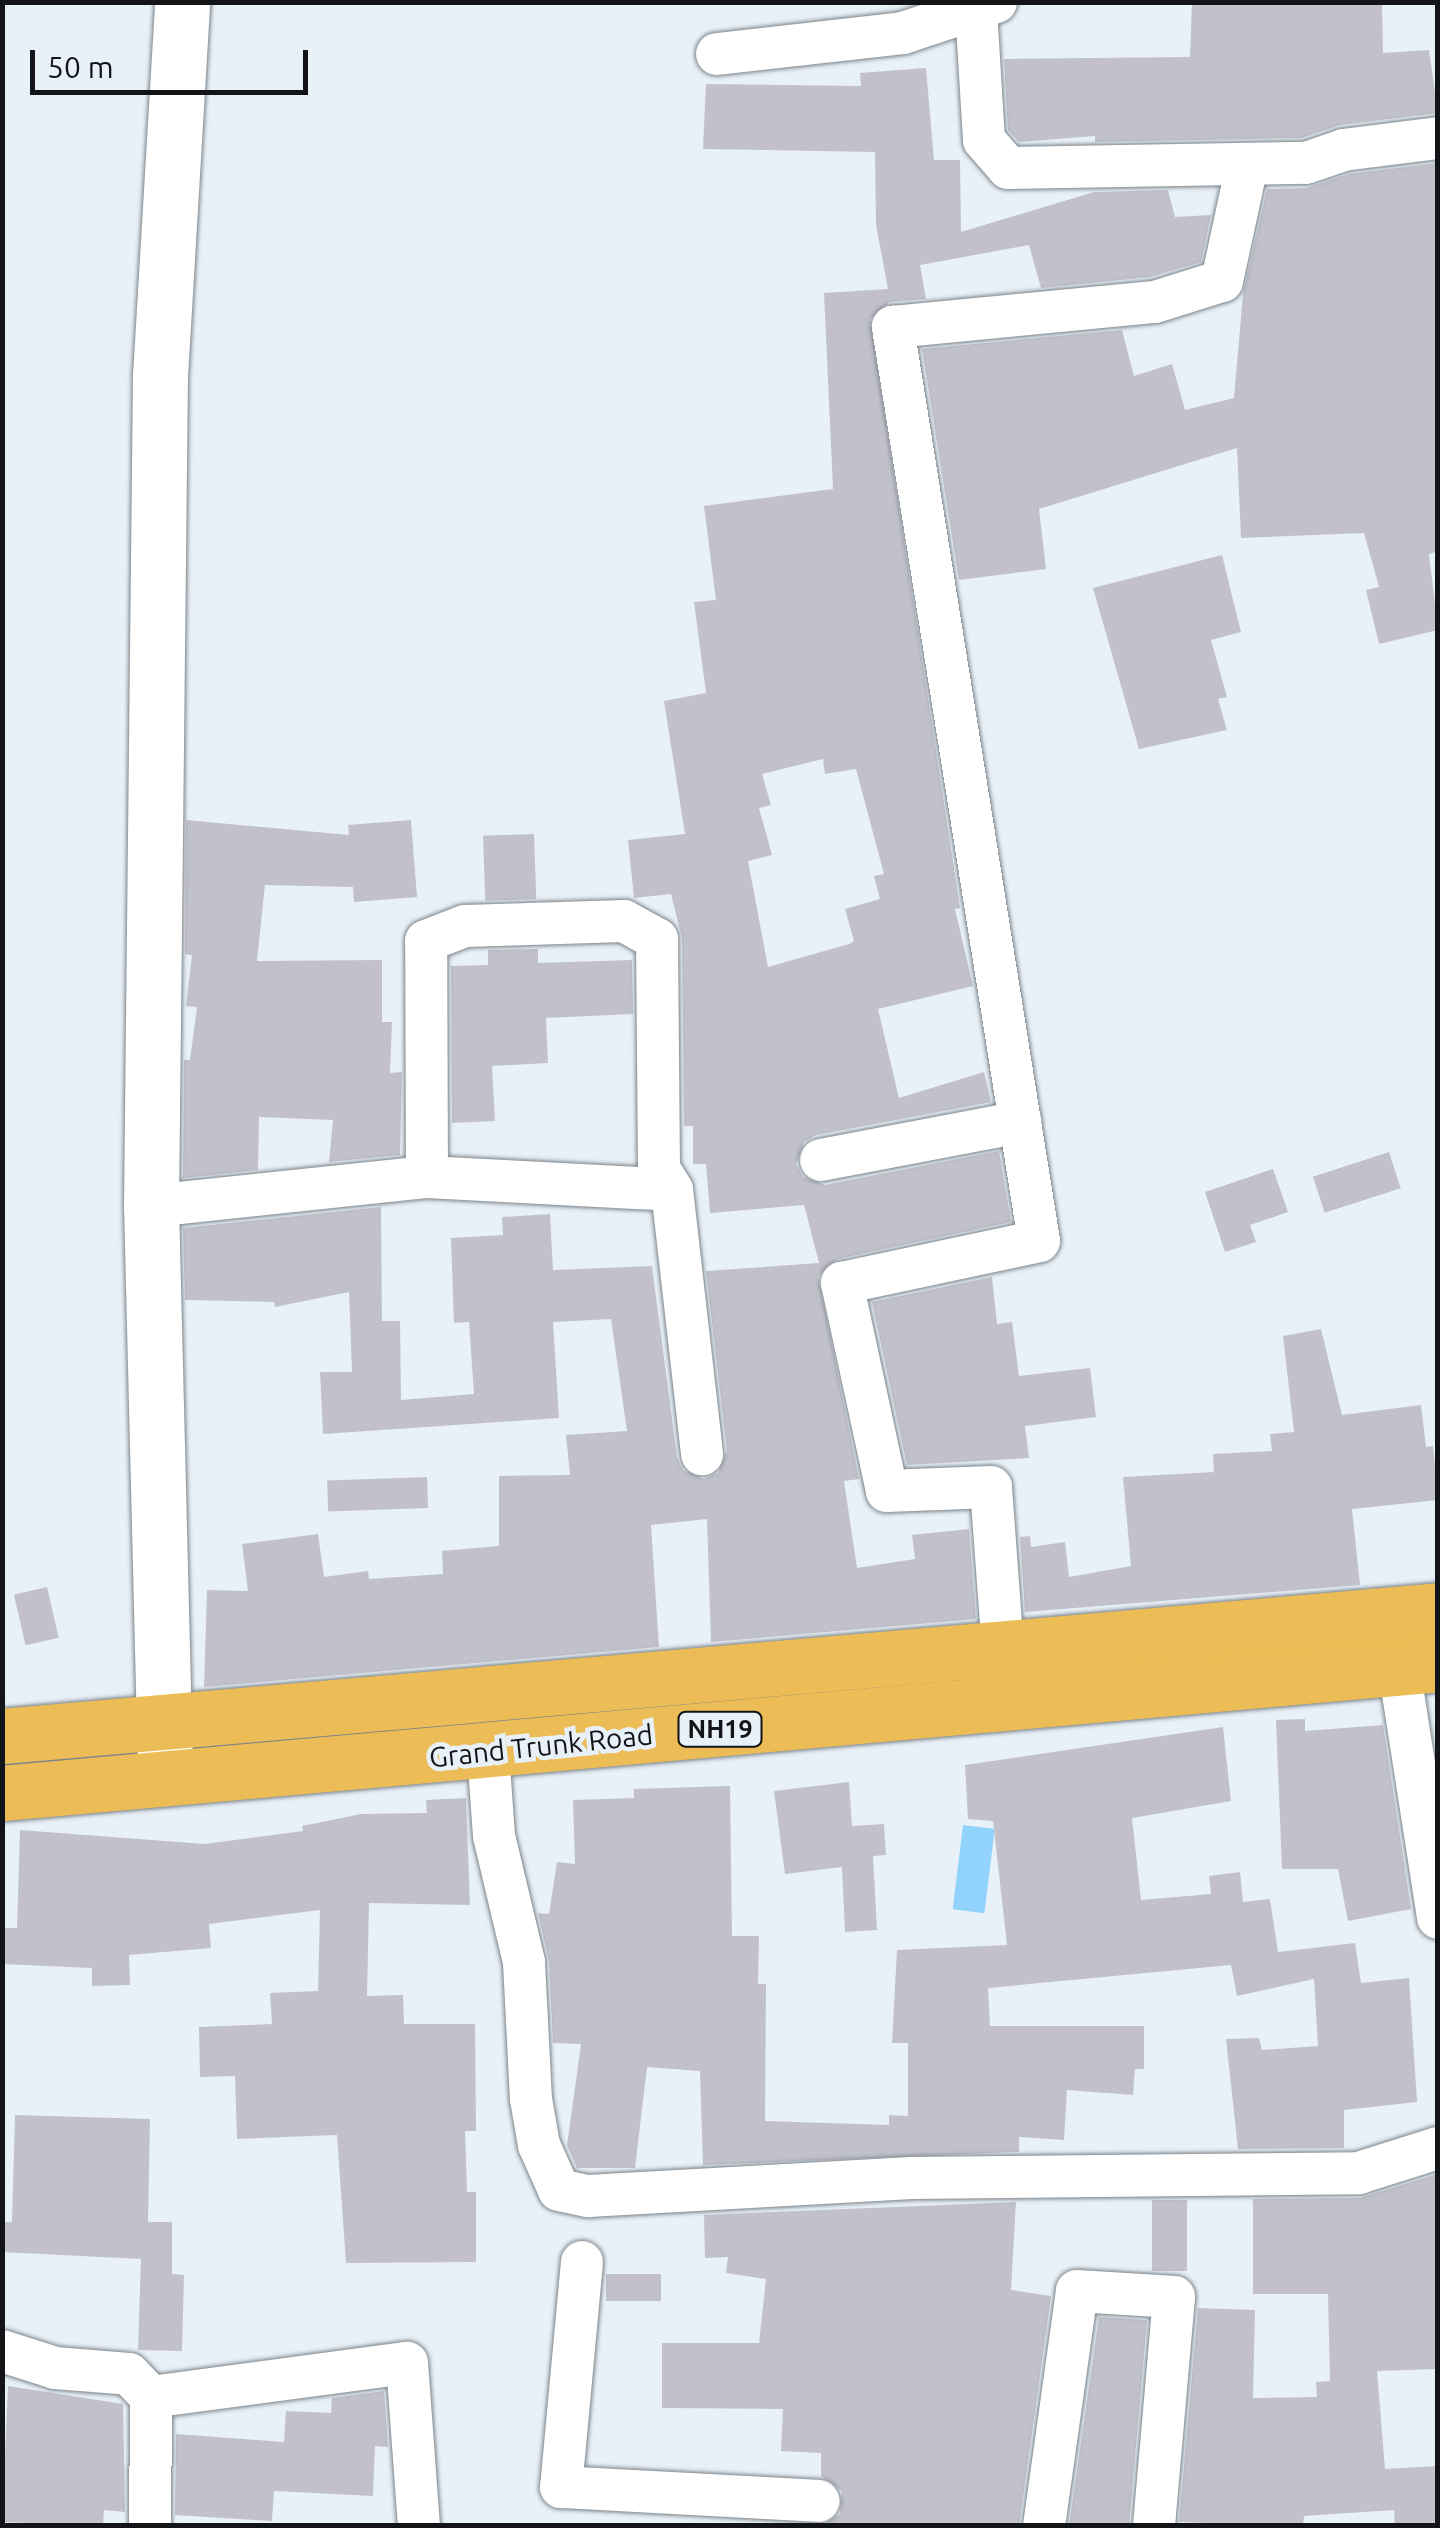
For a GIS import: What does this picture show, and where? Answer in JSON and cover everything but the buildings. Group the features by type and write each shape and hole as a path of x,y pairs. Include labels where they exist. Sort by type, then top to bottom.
{"highway":[{"name":"Grand Trunk Road","path":"2,1736 1438,1610"},
{"name":"Grand Trunk Road","path":"2,1792 165,1782 1418,1666"}],"street":[{"path":"165,1782 151,1206 160,376 182,2"},
{"path":"717,54 898,18 986,6 984,140 1008,168 1306,164 1343,150 1438,138"},
{"path":"1003,1651 992,1486 887,1491 842,1283 1039,1242 893,327 1155,302 1222,281 1246,165"},
{"path":"427,1178 426,941 466,926 624,921 657,939 659,1169 672,1190 702,1454"},
{"path":"821,1160 1020,1122"},
{"path":"151,1206 427,1178 672,1190"},
{"path":"1418,1666 1438,1918"},
{"path":"488,1752 494,1836 524,1962 538,2146 559,2190 588,2196 911,2178 1359,2173 1438,2148"},
{"path":"582,2262 561,2487 819,2501"},
{"path":"1044,2526 1076,2291 1174,2296 1154,2526"},
{"path":"2,2352 55,2368 129,2374 150,2397 150,2526"},
{"path":"150,2397 407,2363 419,2526"}],"water":[{"path":"963,1825 995,1829 984,1913 953,1909"}]}
